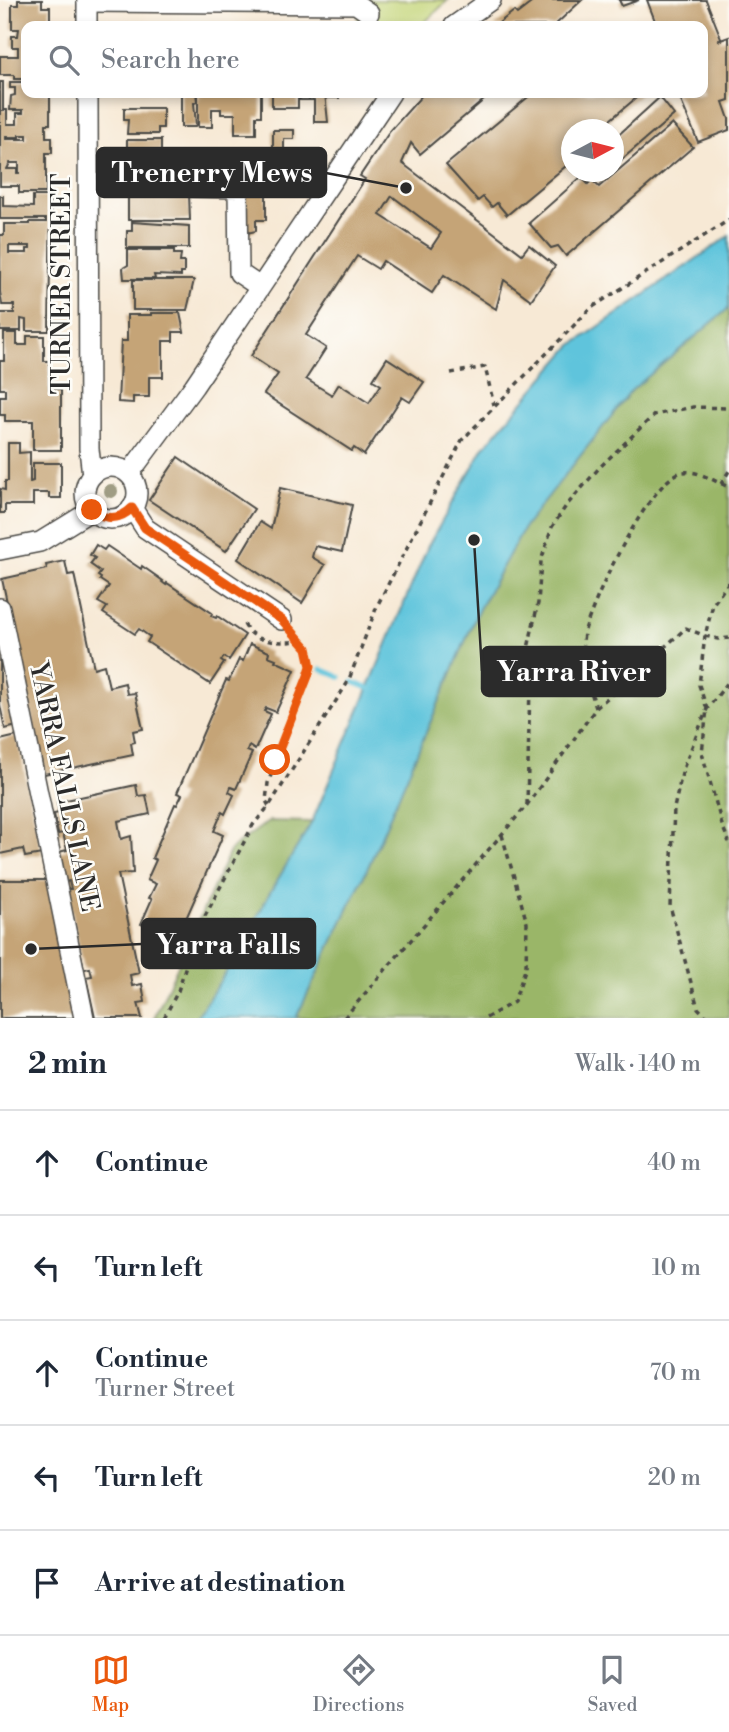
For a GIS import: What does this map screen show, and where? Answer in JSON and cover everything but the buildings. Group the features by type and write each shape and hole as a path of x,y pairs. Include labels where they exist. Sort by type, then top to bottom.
{"street":[{"path":"461,21 491,0"},
{"path":"87,21 87,1 356,4 369,13"},
{"name":"TURNER STREET","path":"88,98 89,435 92,475"},
{"path":"129,474 194,386 388,98"},
{"path":"191,187 238,187 239,273 260,287"},
{"path":"114,467 129,474 137,495 132,508 126,514 112,518 104,518 92,510 86,496 92,475 98,470 114,467"},
{"path":"132,508 145,528 282,620"},
{"path":"0,550 40,542 92,510"},
{"name":"YARRA FALLS LANE","path":"0,608 84,1018"}],"path":[{"path":"164,1018 178,991 195,936 203,920 248,834 269,806 348,682 377,606 428,511 461,440 591,307 729,220"},
{"path":"451,373 485,366 495,406"},
{"path":"527,805 530,685 527,653 538,603 541,561 552,527 565,506 600,467 653,415 692,407 729,408"},
{"path":"596,708 583,664 584,635 599,592 631,529 672,475 684,471 729,487"},
{"path":"721,484 729,471"},
{"path":"729,582 713,604 705,636 699,685 707,709 702,753 729,842"},
{"path":"269,806 266,801 268,783 311,666 307,648 282,620"},
{"path":"244,624 254,637 273,641 300,641"},
{"path":"344,1018 527,805 596,708 686,628 705,636 729,638"},
{"path":"708,1018 698,1007 670,906 674,808 683,769 707,709 729,681"},
{"path":"486,1018 514,1002 526,967 527,923 502,835"}],"green space":[{"path":"358,0 448,0 426,21 358,21"},
{"path":"729,308 729,1018 296,1018 369,865 479,609 525,526 632,390"},
{"path":"269,821 312,822 268,896 239,952 196,1018 154,1018 231,849"}],"water":[{"path":"729,236 729,308 632,390 525,526 479,609 369,865 296,1018 196,1018 239,952 268,896 312,822 428,546 484,447 571,346"}],"waterway":[{"path":"321,669 340,677"},
{"path":"353,682 368,688"}],"place":[{"name":"Trenerry Mews","path":"406,188"},
{"name":"Yarra River","path":"474,540"},
{"name":"Yarra Falls","path":"31,949"}],"route":[{"path":"92,510 104,518 112,518 126,514 132,508 145,528 282,620 307,648 311,666 275,760"}]}
